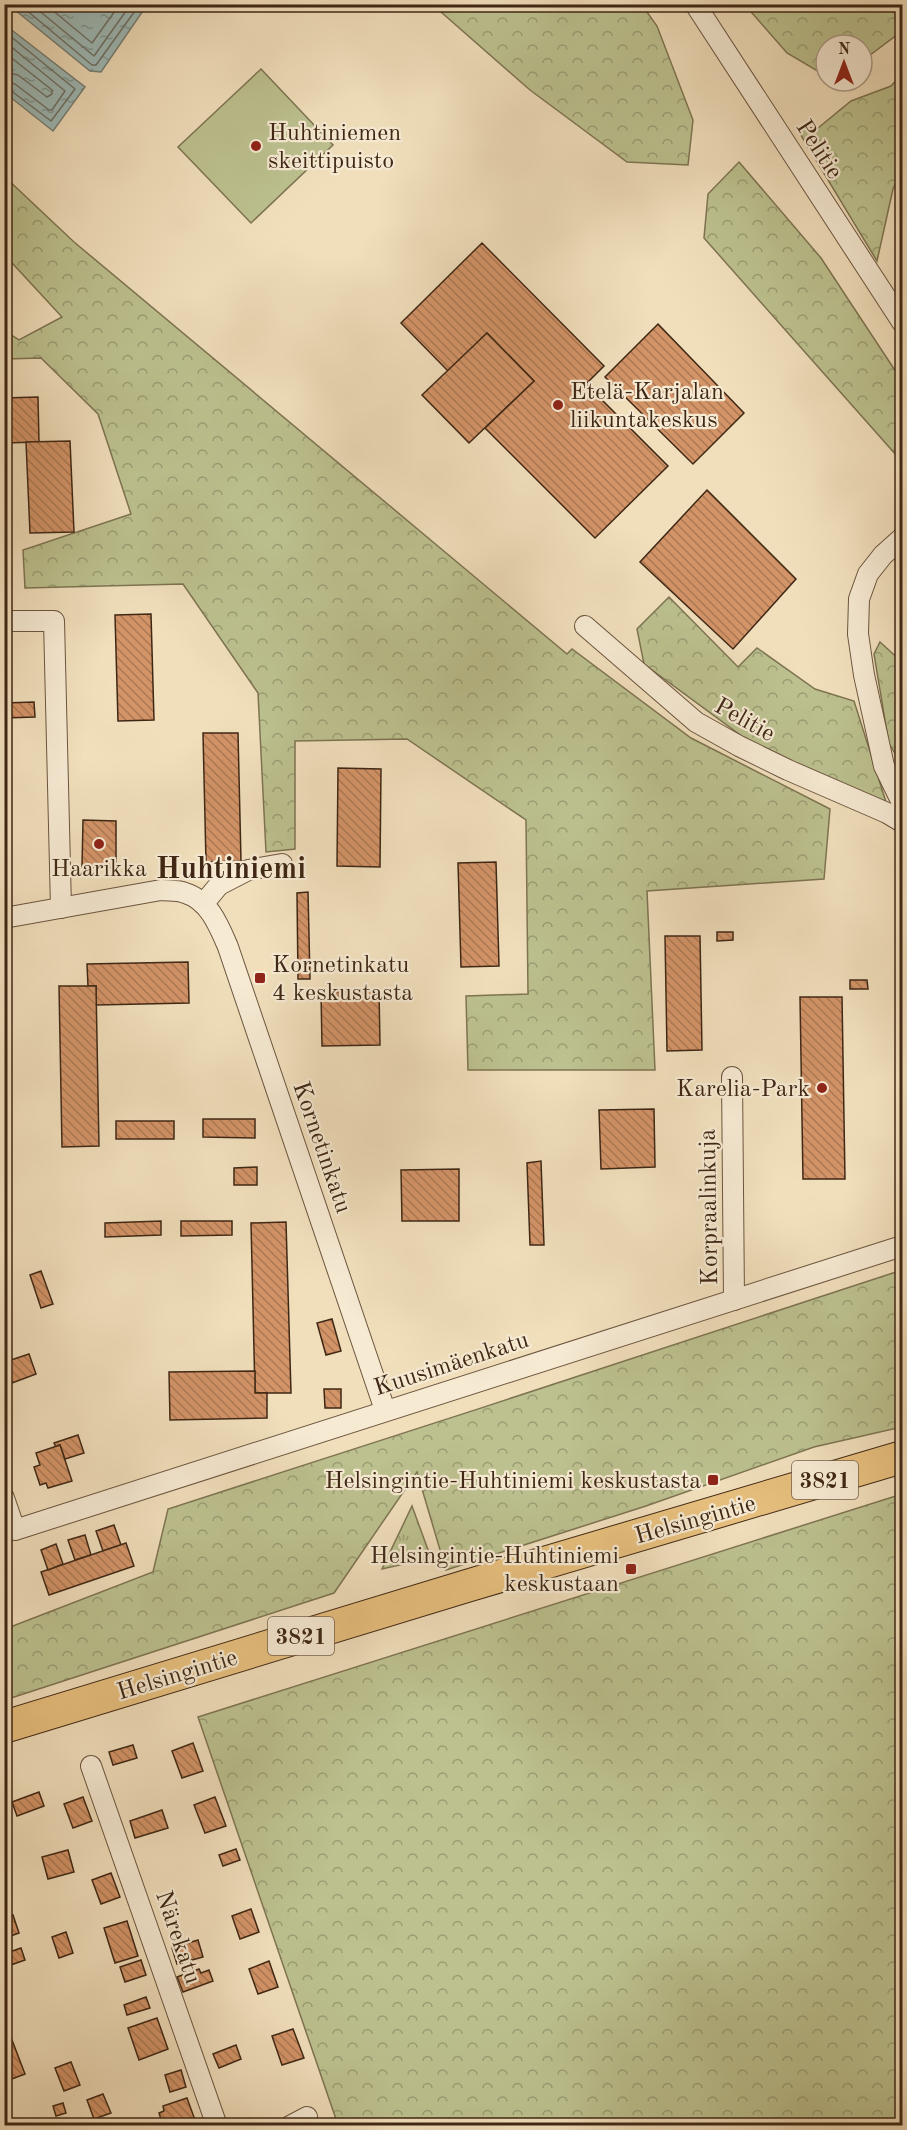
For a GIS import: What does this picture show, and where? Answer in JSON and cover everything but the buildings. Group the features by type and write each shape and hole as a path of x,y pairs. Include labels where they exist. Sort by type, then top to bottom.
{"main road":[{"name":"Helsingintie","path":"4,1727 459,1588 903,1457"}],"street":[{"name":"Pelitie","path":"695,4 903,322"},
{"path":"903,538 883,555 868,574 859,599 858,634 864,675 884,766 903,803"},
{"path":"4,621 54,621 61,908"},
{"name":"Pelitie","path":"585,626 696,722 768,761 903,822"},
{"path":"4,918 161,890 186,893 204,903 219,885 248,870 282,864"},
{"name":"Kornetinkatu","path":"204,903 218,922 228,946 385,1410"},
{"name":"Korpraalinkuja","path":"732,1077 734,1300"},
{"name":"Kuusimäenkatu","path":"4,1498 15,1530 903,1246"},
{"name":"Närekatu","path":"92,1766 218,2126"}],"green space":[{"path":"433,5 642,5 657,26 693,120 688,165 627,162 530,90"},
{"path":"745,5 883,5 902,18 902,31 874,52 874,33 814,33 814,69 787,53"},
{"name":"Huhtiniemen skeittipuisto","path":"261,69 333,145 251,223 178,147"},
{"path":"902,74 902,170 893,189 877,261 796,127 818,128 851,101 891,86"},
{"path":"739,162 821,258 902,381 902,453 897,456 704,238 708,194"},
{"path":"5,177 74,242 567,654 572,649 691,738 830,809 824,879 647,891 655,1070 468,1070 466,996 528,994 526,820 407,739 295,741 295,849 266,852 258,693 183,584 25,588 23,550 131,514 98,414 41,358 5,359 5,331 19,340 62,317 13,264 5,262"},
{"path":"669,597 738,667 757,648 815,689 854,701 886,802 754,745 644,664 637,629"},
{"path":"880,642 902,662 902,764 889,744 874,654"},
{"path":"902,1270 902,1427 814,1447 646,1506 446,1570 417,1472 334,1593 5,1700 5,1629 153,1572 168,1509"},
{"path":"902,1494 902,2125 338,2125 198,1717"},
{"path":"412,1506 431,1558 382,1569"}],"water":[{"path":"9,5 147,5 101,72 90,71"},
{"path":"4,24 85,87 53,131 5,93"}],"place":[{"name":"Huhtiniemen skeittipuisto","path":"256,146"},
{"name":"Etelä-Karjalan liikuntakeskus","path":"558,405"},
{"name":"Haarikka","path":"99,844"},
{"name":"Kornetinkatu 4 keskustasta","path":"260,978"},
{"name":"Karelia-Park","path":"822,1088"},
{"name":"Helsingintie-Huhtiniemi keskustasta","path":"713,1480"},
{"name":"Helsingintie-Huhtiniemi keskustaan","path":"631,1569"}],"district":[{"name":"Huhtiniemi","path":"231,868"}]}
